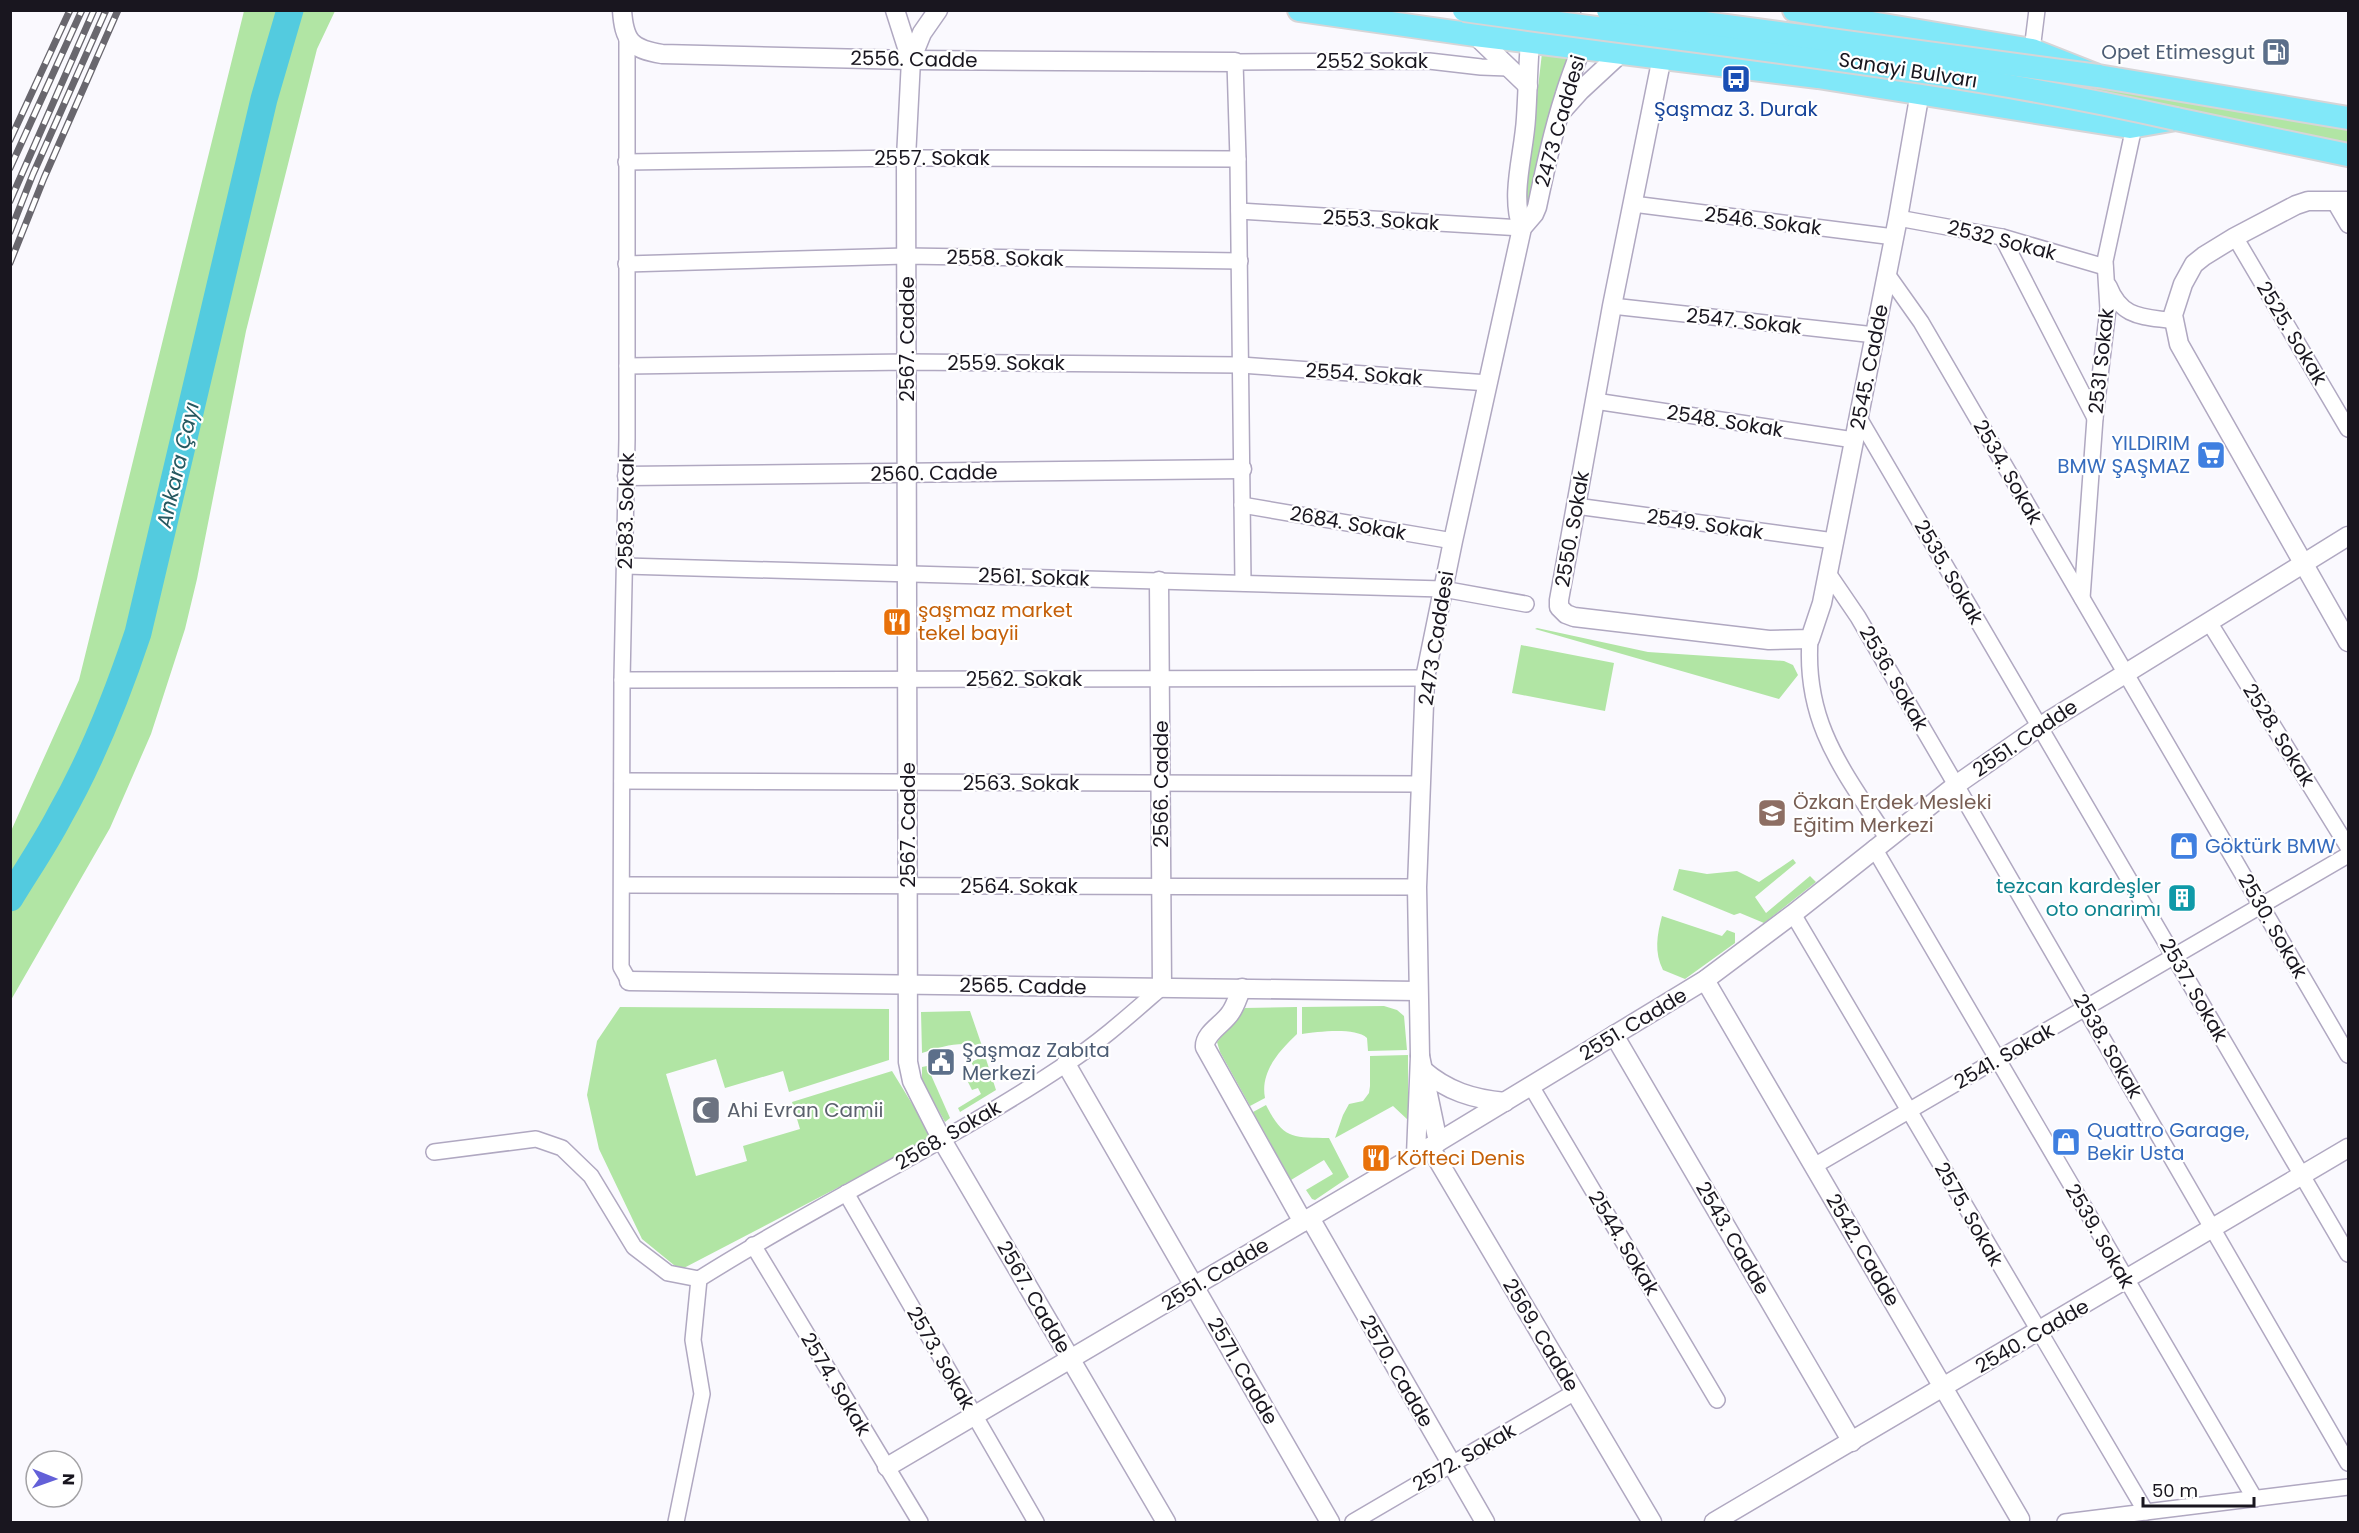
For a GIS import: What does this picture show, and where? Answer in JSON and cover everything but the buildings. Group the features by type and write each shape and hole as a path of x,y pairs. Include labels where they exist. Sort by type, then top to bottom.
{"main road":[{"path":"1299,10 1920,92 2025,111 2134,127 2176,120"},
{"name":"Sanayi Bulvarı","path":"1464,10 1849,61 2068,96 2349,155"},
{"path":"1469,34 1486,18 1489,10"},
{"name":"Sanayi Bulvarı","path":"1608,10 2098,76 2349,118"},
{"path":"1650,10 1646,25 1648,41 1652,49 1662,57"},
{"path":"1794,10 2032,50 2098,76"}],"street":[{"path":"621,10 627,38"},
{"path":"896,10 911,60"},
{"path":"911,60 922,33 938,10"},
{"name":"2473 Caddesi","path":"1522,228 1517,212 1517,199 1533,10"},
{"name":"2473 Caddesi","path":"1421,1063 1417,887 1425,678 1522,228 1537,207 1559,115 1591,10"},
{"path":"2032,50 2037,10"},
{"path":"1469,34 1528,86"},
{"name":"2556. Cadde","path":"627,38 634,46 662,54 911,60 1235,62"},
{"name":"2583. Sokak","path":"627,38 627,476 622,680 621,967 629,981"},
{"path":"1559,115 1580,91 1621,53"},
{"name":"2550. Sokak","path":"1662,57 1612,306 1559,607 1566,614 1574,617 1769,640 1810,639"},
{"name":"2567. Cadde","path":"911,60 906,158 908,1062 912,1080 942,1140 1166,1522"},
{"name":"2552 Sokak","path":"1235,62 1429,61 1508,68"},
{"path":"1235,62 1239,159 1243,583"},
{"name":"2545. Cadde","path":"1810,639 1819,615 1828,573 1898,218 1920,92"},
{"name":"2531 Sokak","path":"2082,598 2096,418 2108,309 2105,271 2134,127"},
{"name":"2557. Sokak","path":"626,162 906,158 1239,159"},
{"path":"2349,225 2341,201 2308,201 2296,205 2235,237 2194,264 2183,284 2173,315 2180,344 2349,642"},
{"name":"2546. Sokak","path":"1633,204 1894,237"},
{"name":"2553. Sokak","path":"1239,211 1522,228"},
{"name":"2532 Sokak","path":"1898,218 2002,237 2105,271"},
{"path":"2002,237 2096,418"},
{"name":"2525. Sokak","path":"2235,237 2349,429"},
{"name":"2558. Sokak","path":"626,264 906,256 1240,261"},
{"path":"2105,271 2115,299 2122,309 2133,314 2174,321"},
{"name":"2534. Sokak","path":"1887,274 1921,322 2125,672"},
{"name":"2547. Sokak","path":"1612,306 1875,335"},
{"name":"2559. Sokak","path":"627,366 907,362 1240,365"},
{"name":"2554. Sokak","path":"1240,365 1488,383"},
{"name":"2548. Sokak","path":"1595,401 1854,440"},
{"name":"2535. Sokak","path":"1859,418 2039,727"},
{"name":"2560. Cadde","path":"627,476 1242,469"},
{"name":"2684. Sokak","path":"1242,505 1453,541"},
{"name":"2549. Sokak","path":"1575,506 1834,541"},
{"name":"2551. Cadde","path":"886,1467 1428,1148 1705,980 1793,914 1956,785 2039,727 2349,536"},
{"name":"2561. Sokak","path":"625,566 1443,588 1526,604"},
{"name":"2536. Sokak","path":"1828,573 1858,617 1956,785"},
{"name":"2566. Cadde","path":"1159,581 1162,987"},
{"name":"2528. Sokak","path":"2209,622 2349,847"},
{"path":"1810,639 1811,691 1824,735 1880,843"},
{"name":"2530. Sokak","path":"2125,672 2349,1055"},
{"name":"2562. Sokak","path":"622,680 1425,678"},
{"name":"2537. Sokak","path":"2039,727 2349,1254"},
{"name":"2563. Sokak","path":"622,781 1421,784"},
{"name":"2538. Sokak","path":"1956,785 2349,1463"},
{"name":"2539. Sokak","path":"1880,843 1997,1059 2255,1499"},
{"name":"2541. Sokak","path":"1814,1166 2349,855"},
{"name":"2564. Sokak","path":"622,885 1417,887"},
{"name":"2575. Sokak","path":"1793,914 2146,1512"},
{"name":"2542. Cadde","path":"1705,980 1943,1388 2025,1521"},
{"name":"2565. Cadde","path":"629,981 1418,991"},
{"name":"2568. Sokak","path":"699,1279 753,1245 942,1140 1066,1065 1101,1039 1162,987"},
{"name":"2570. Cadde","path":"1242,988 1233,1009 1204,1041 1205,1047 1485,1522"},
{"name":"2543. Cadde","path":"1614,1035 1851,1442"},
{"path":"1421,1063 1447,1088 1476,1098 1505,1102"},
{"path":"1421,1063 1428,1148"},
{"path":"1421,1063 1428,1148"},
{"name":"2571. Cadde","path":"1066,1065 1330,1522"},
{"name":"2544. Sokak","path":"1531,1086 1717,1400"},
{"path":"434,1152 536,1139 561,1148 591,1176 634,1247 668,1273 699,1279 693,1340 702,1394 676,1522"},
{"name":"2569. Cadde","path":"1428,1148 1652,1522"},
{"name":"2540. Cadde","path":"1714,1522 2127,1281 2349,1148"},
{"name":"2573. Sokak","path":"846,1193 1036,1522"},
{"name":"2574. Sokak","path":"753,1245 920,1522"},
{"name":"2572. Sokak","path":"1353,1522 1575,1392"},
{"path":"2065,1522 2349,1487"}],"green space":[{"path":"244,11 335,11 317,49 246,331 185,629 151,734 110,828 11,1000 11,831 79,680"},
{"path":"1616,11 2091,83 2348,130 2348,144"},
{"path":"1542,53 1568,55 1551,110 1527,210 1524,209"},
{"path":"1535,629 1648,652 1784,661 1793,665 1798,675 1779,699"},
{"path":"1521,645 1614,663 1605,711 1512,693"},
{"path":"1793,859 1796,863 1755,897 1766,913 1810,876 1816,882 1764,923 1740,913 1734,915 1673,890 1679,869 1707,874 1737,871 1759,882"},
{"path":"1662,916 1722,936 1727,930 1735,933 1735,943 1685,979 1663,970 1660,963 1657,943"},
{"path":"1384,1006 1397,1010 1404,1016 1407,1050 1368,1051 1367,1038 1354,1032 1302,1034 1302,1007"},
{"path":"620,1007 889,1009 889,1060 789,1092 783,1071 725,1088 716,1059 666,1074 696,1176 747,1161 743,1146 800,1129 792,1102 892,1071 933,1138 680,1270 642,1239 599,1149 587,1095 597,1041"},
{"path":"1297,1007 1297,1034 1278,1055 1268,1071 1264,1088 1265,1098 1250,1106 1220,1052 1217,1042 1245,1008"},
{"path":"970,1011 982,1046 951,1045 922,1053 921,1012"},
{"path":"1408,1055 1408,1120 1393,1106 1335,1138 1349,1104 1363,1101 1369,1093 1370,1056"},
{"path":"985,1056 996,1090 960,1112 958,1108 981,1094 978,1088 972,1090 968,1082 979,1076 971,1062"},
{"path":"927,1066 950,1118 945,1122 922,1081 922,1067"},
{"path":"1266,1105 1284,1131 1298,1136 1329,1138 1349,1177 1315,1200 1312,1199 1306,1190 1333,1174 1324,1160 1291,1180 1253,1112"}],"waterway":[{"name":"Ankara Çayı","path":"10,898 48,836 94,749 138,633 264,99 290,10"}],"railway":[{"path":"10,140 70,10"},
{"path":"10,168 82,10"},
{"path":"10,201 94,10"},
{"path":"10,232 33,174 106,10"},
{"path":"10,263 44,178 118,10"}],"place":[{"name":"Opet Etimesgut","path":"2276,52"},
{"name":"Şaşmaz 3. Durak","path":"1736,79"},
{"name":"YILDIRIM BMW ŞAŞMAZ","path":"2211,455"},
{"name":"şaşmaz market tekel bayii","path":"897,622"},
{"name":"Özkan Erdek Mesleki Eğitim Merkezi","path":"1772,813"},
{"name":"Göktürk BMW","path":"2184,846"},
{"name":"tezcan kardeşler oto onarımı","path":"2182,898"},
{"name":"Şaşmaz Zabıta Merkezi","path":"941,1062"},
{"name":"Ahi Evran Camii","path":"706,1110"},
{"name":"Quattro Garage, Bekir Usta","path":"2066,1142"},
{"name":"Köfteci Denis","path":"1376,1158"}]}
